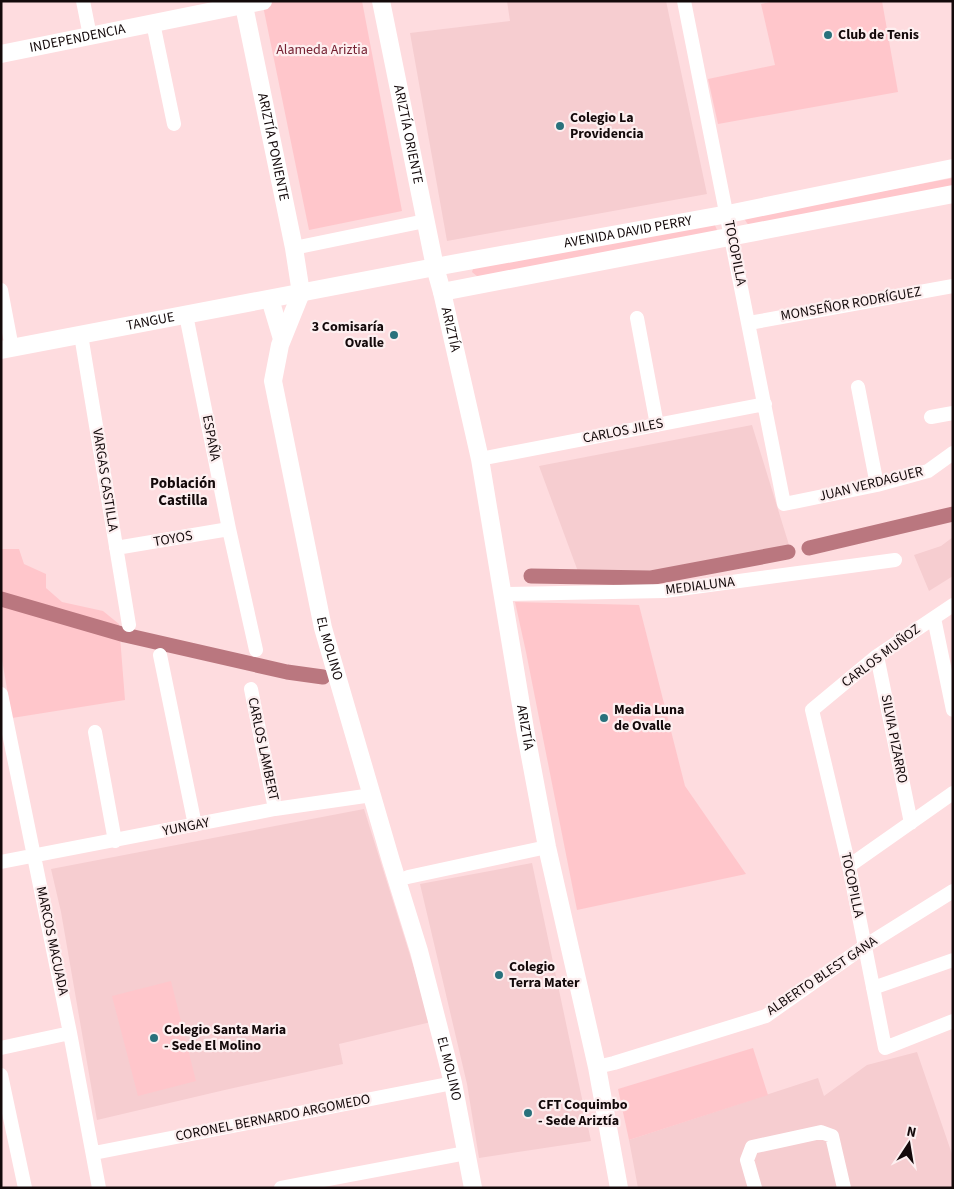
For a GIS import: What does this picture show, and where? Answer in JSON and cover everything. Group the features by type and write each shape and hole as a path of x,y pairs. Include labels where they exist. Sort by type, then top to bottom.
{"main road":[{"name":"INDEPENDENCIA","path":"1,54 243,3 263,1"},
{"name":"ARIZTÍA ORIENTE","path":"381,1 435,267"},
{"name":"ARIZTÍA PONIENTE","path":"243,3 294,248 301,293"},
{"name":"AVENIDA DAVID PERRY","path":"301,293 728,214 953,168"},
{"name":"AVENIDA DAVID PERRY","path":"442,292 953,194"},
{"name":"ARIZTÍA","path":"435,267 480,459 547,847 597,1067 619,1188"},
{"name":"TANGUE","path":"6,349 301,293"},
{"name":"EL MOLINO","path":"301,293 282,339 273,381 323,628 419,951 453,1083 473,1188"},
{"name":"EL MOLINO","path":"270,299 282,339"},
{"name":"EL MOLINO","path":"408,877 419,951"}],"street":[{"path":"82,1 90,36"},
{"name":"TOCOPILLA","path":"684,1 728,214 784,504"},
{"path":"153,23 174,124"},
{"path":"294,248 425,221"},
{"name":"MONSEÑOR RODRÍGUEZ","path":"749,323 953,286"},
{"path":"1,290 6,349"},
{"name":"ESPAÑA","path":"186,315 229,529 256,650"},
{"path":"637,318 657,425"},
{"name":"VARGAS CASTILLA","path":"81,335 129,625"},
{"path":"858,387 877,485"},
{"name":"CARLOS JILES","path":"480,459 765,404"},
{"path":"931,417 953,413"},
{"name":"JUAN VERDAGUER","path":"784,504 877,485 928,471 953,453"},
{"name":"TOYOS","path":"116,548 229,529"},
{"name":"MEDIALUNA","path":"503,594 665,591 895,560"},
{"name":"CARLOS MUÑOZ","path":"812,710 877,656 953,605"},
{"path":"934,618 953,710"},
{"path":"160,656 195,825"},
{"name":"SILVIA PIZARRO","path":"877,656 911,823"},
{"name":"CARLOS LAMBERT","path":"251,689 275,809"},
{"name":"MARCOS MACUADA","path":"1,694 94,1153 99,1188"},
{"name":"TOCOPILLA","path":"812,710 849,866 885,1048 953,1021"},
{"path":"95,732 115,841"},
{"path":"849,866 953,794"},
{"name":"YUNGAY","path":"1,862 35,857 275,809 372,795"},
{"path":"408,877 547,847"},
{"name":"ALBERTO BLEST GANA","path":"597,1067 766,1016 865,946 953,891"},
{"path":"873,988 953,960"},
{"path":"1,1048 70,1033"},
{"path":"1,1075 25,1188"},
{"name":"CORONEL BERNARDO ARGOMEDO","path":"94,1153 453,1083"},
{"path":"755,1188 747,1160 752,1147 821,1132 832,1136 844,1188"},
{"path":"281,1188 466,1153"}],"shaded area":[{"name":"Colegio La Providencia","path":"507,1 666,1 707,194 447,241 410,33 510,21"},
{"path":"752,425 789,545 643,574 580,577 539,466"},
{"path":"953,537 953,576 929,591 914,555 941,546"},
{"name":"Colegio Santa Maria - Sede El Molino","path":"364,809 431,1022 339,1044 343,1064 97,1120 61,912 51,869"},
{"name":"Colegio Terra Mater","path":"532,863 591,1141 479,1158 467,1084 420,884"},
{"path":"917,1052 953,1157 953,1188 638,1188 629,1140 818,1078 824,1096 867,1065"}],"green space":[{"name":"Alameda Ariztia","path":"262,1 362,1 402,211 309,230"},
{"name":"Club de Tenis","path":"775,1 882,1 898,92 718,124 708,79 775,65 761,4"},
{"path":"953,178 953,186 749,226 743,217"},
{"path":"714,223 717,230 715,233 478,277 472,272 474,266"},
{"path":"1,549 19,549 24,564 46,574 46,588 62,602 103,611 119,624 125,700 12,718 1,654"},
{"name":"Media Luna de Ovalle","path":"515,602 639,605 685,786 746,874 577,910"},
{"name":"Colegio Santa Maria - Sede El Molino","path":"171,981 196,1081 138,1096 112,996"},
{"path":"753,1048 768,1095 629,1140 618,1089"}],"waterway":[{"path":"809,548 953,514"},
{"path":"531,576 650,578 788,552"},
{"path":"1,599 125,635 287,672 323,677"}],"place":[{"name":"Club de Tenis","path":"828,35"},
{"name":"Colegio La Providencia","path":"560,126"},
{"name":"3 Comisaría Ovalle","path":"394,335"},
{"name":"Media Luna de Ovalle","path":"604,718"},
{"name":"Colegio Terra Mater","path":"499,975"},
{"name":"Colegio Santa Maria - Sede El Molino","path":"154,1038"},
{"name":"CFT Coquimbo - Sede Ariztía","path":"528,1113"}],"district":[{"name":"Población Castilla","path":"183,492"}]}
